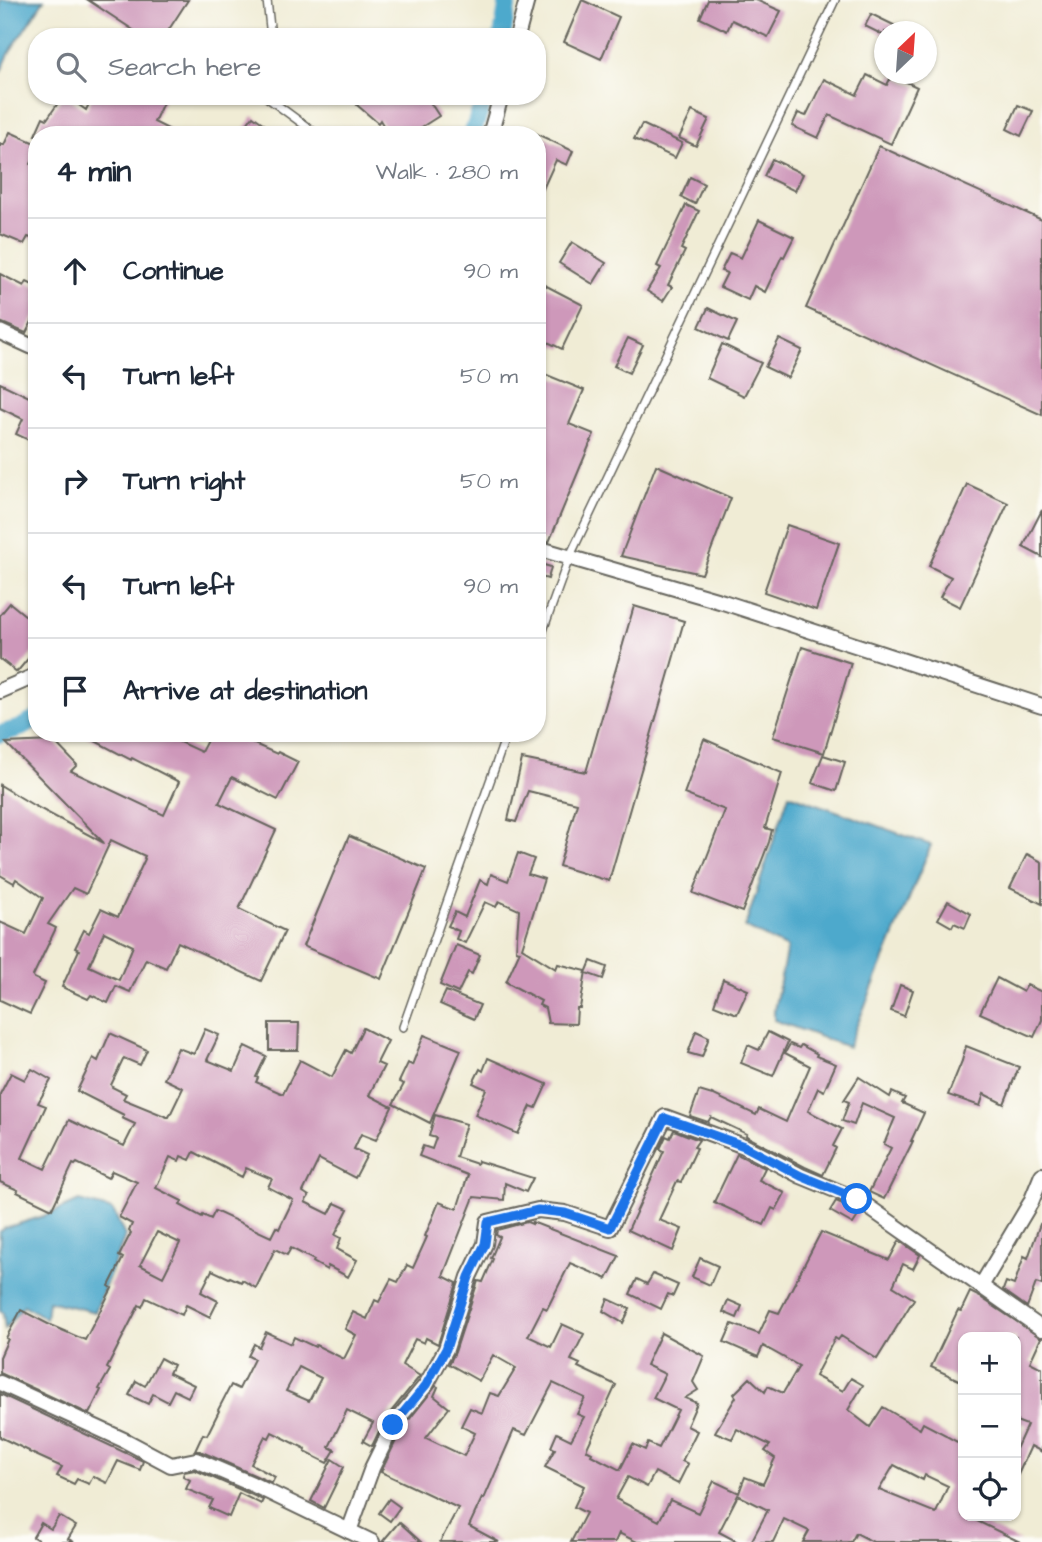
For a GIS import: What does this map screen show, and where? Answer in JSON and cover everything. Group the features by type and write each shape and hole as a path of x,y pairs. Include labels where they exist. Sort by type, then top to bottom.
{"street":[{"path":"519,28 527,0"},
{"path":"492,126 498,105"},
{"path":"0,332 28,345"},
{"path":"546,551 723,601 1042,706"},
{"path":"0,691 28,680"},
{"path":"349,1531 372,1468 393,1425 426,1385 446,1349 469,1277 485,1244 488,1222 538,1210 565,1213 610,1228 665,1118 744,1146 801,1176 857,1199 1042,1329"},
{"path":"981,1286 1031,1202 1042,1175"},
{"path":"0,1383 126,1441 171,1465 196,1460 372,1542"}],"lane":[{"path":"267,0 270,28"},
{"path":"546,622 569,558 835,0"},
{"path":"277,105 306,126"},
{"path":"403,1027 504,742"}],"water":[{"path":"0,0 44,0 11,50 0,73"},
{"path":"789,794 931,845 848,1047 774,1020 787,948 745,927"},
{"path":"79,1201 113,1210 125,1236 95,1312 48,1301 46,1319 24,1305 5,1329 3,1313 0,1311 0,1232"}],"building":[{"path":"88,0 188,0 170,28 130,28"},
{"path":"582,0 619,17 601,59 564,42"},
{"path":"708,0 756,0 781,11 768,37 732,20 727,31 700,18"},
{"path":"871,14 885,21 874,21 874,30 865,26"},
{"path":"867,75 874,78 874,84 911,84 917,87 891,144 829,115 818,138 792,126 798,113 806,116 824,79 857,95"},
{"path":"57,105 79,105 86,110 88,105 162,105 154,122 162,126 39,126 43,117 47,119"},
{"path":"357,105 432,105 439,116 423,126 384,126 380,120 378,123"},
{"path":"1018,105 1033,111 1021,136 1007,129"},
{"path":"692,111 709,119 696,146 679,138"},
{"path":"253,116 267,126 246,126"},
{"path":"642,124 682,143 675,158 634,139"},
{"path":"10,132 28,140 28,237 24,244 0,234 0,144 4,145"},
{"path":"546,138 573,151 567,165 556,160 546,182"},
{"path":"879,146 1042,220 1042,415 806,308"},
{"path":"772,159 803,174 795,191 764,176"},
{"path":"690,177 704,184 695,204 681,197"},
{"path":"686,205 699,211 681,249 685,251 668,285 672,287 663,301 647,291 661,268 657,266"},
{"path":"759,220 794,237 765,292 754,286 748,300 720,287 727,273 721,271 730,253 741,258"},
{"path":"572,242 606,263 593,284 559,263"},
{"path":"0,274 24,286 28,282 26,333 0,322"},
{"path":"546,286 583,305 562,349 546,341"},
{"path":"708,308 737,322 728,341 699,327"},
{"path":"628,338 643,345 629,373 614,366"},
{"path":"779,339 802,350 788,378 765,367"},
{"path":"722,344 761,363 744,396 707,378"},
{"path":"546,375 584,390 569,424 594,434 549,542 546,541"},
{"path":"0,383 28,397 28,440 16,434 23,419 0,408"},
{"path":"656,465 731,498 702,574 621,556"},
{"path":"967,484 1008,503 960,607 940,597 951,577 929,566"},
{"path":"1042,510 1042,557 1023,547"},
{"path":"787,525 839,543 816,610 764,592"},
{"path":"546,566 551,567 546,578"},
{"path":"10,603 28,618 28,659 17,672 0,659 0,615"},
{"path":"634,606 684,621 609,881 559,866 577,803 528,791 516,822 508,820 522,759 586,772"},
{"path":"802,647 851,663 824,753 773,737"},
{"path":"704,739 782,773 765,828 772,830 769,842 742,912 693,893 725,810 684,794"},
{"path":"55,742 77,765 71,771 164,815 179,782 132,758 131,760 97,742 179,742 201,752 206,742 253,742 298,762 278,800 232,777 219,803 276,830 239,909 285,931 261,981 178,942 166,968 146,959 130,992 116,986 108,1003 91,995 88,999 62,987 79,950 75,948 84,930 89,933 101,909 118,917 145,859 145,856 111,840 86,894 73,888 48,924 56,928 33,976 45,983 30,1014 0,1000 0,922 26,934 43,898 16,879 14,883 0,875 0,785 104,843 6,743","holes":["104,932 133,946 119,980 89,966"]},
{"path":"823,755 845,762 836,791 812,783"},
{"path":"349,836 426,869 381,979 303,946"},
{"path":"518,853 534,859 528,874 544,879 522,948 556,969 558,964 586,971 576,1024 548,1023 545,1008 539,1005 541,1001 506,982 520,951 516,950 519,910 499,901 496,907 485,902 465,943 456,939 459,931 448,926 455,912 465,917 480,880 488,884 491,874 508,881"},
{"path":"1027,854 1042,862 1042,904 1010,888"},
{"path":"948,901 971,914 965,928 954,923 952,927 938,919"},
{"path":"456,945 480,955 472,974 468,972 458,993 440,985"},
{"path":"591,961 607,967 603,979 586,973"},
{"path":"997,978 1023,992 1027,985 1042,992 1042,1020 1034,1037 980,1013"},
{"path":"723,979 748,990 737,1014 714,1005"},
{"path":"900,985 913,990 904,1016 891,1011"},
{"path":"446,991 480,1005 474,1019 440,1004"},
{"path":"269,1023 299,1023 298,1050 269,1050"},
{"path":"363,1028 388,1041 377,1063 384,1066 369,1095 392,1107 376,1140 361,1134 354,1149 367,1155 355,1178 319,1159 303,1192 309,1196 305,1202 329,1214 335,1203 348,1209 335,1235 341,1238 337,1249 357,1260 348,1277 328,1266 327,1270 291,1248 287,1255 275,1249 256,1288 242,1280 241,1282 229,1278 212,1270 201,1292 218,1301 210,1317 186,1305 182,1315 146,1298 142,1307 139,1305 107,1368 110,1370 89,1414 0,1373 0,1357 8,1339 6,1338 21,1310 85,1340 112,1288 109,1286 123,1258 119,1256 131,1233 129,1231 132,1224 119,1217 137,1182 112,1171 108,1178 77,1163 73,1164 52,1209 0,1182 0,1094 11,1073 25,1080 32,1069 51,1080 38,1103 46,1106 22,1158 45,1169 69,1120 124,1146 135,1124 122,1118 124,1115 77,1091 93,1058 98,1061 110,1033 147,1050 140,1065 124,1058 112,1087 126,1094 123,1099 167,1117 183,1088 164,1079 178,1048 194,1054 205,1029 219,1035 207,1060 234,1071 245,1046 266,1056 256,1082 283,1094 300,1060 332,1077 346,1050 351,1053","holes":["194,1152 242,1177 246,1168 272,1179 268,1187 293,1200 279,1229 276,1227 271,1237 215,1211 211,1219 203,1215 202,1217 180,1205 182,1201 156,1188 170,1157 179,1161 181,1156 190,1160","157,1232 180,1243 163,1277 140,1265"]},
{"path":"696,1031 709,1037 702,1057 688,1053"},
{"path":"768,1032 788,1042 773,1076 741,1063 748,1045 759,1050"},
{"path":"424,1035 461,1050 430,1123 393,1104 404,1084 399,1082 408,1063 412,1065"},
{"path":"790,1044 799,1048 801,1045 817,1054 816,1056 836,1064 824,1091 818,1088 808,1111 842,1129 823,1175 711,1117 708,1122 690,1116 699,1091 712,1094 756,1115 759,1109 786,1122 810,1066 785,1053"},
{"path":"966,1046 1019,1067 1004,1104 984,1094 980,1106 948,1095"},
{"path":"488,1058 547,1084 536,1108 531,1106 518,1134 475,1115 486,1089 473,1083 480,1069 483,1071"},
{"path":"859,1077 890,1097 892,1092 905,1098 902,1103 924,1113 884,1199 869,1192 891,1148 884,1144 895,1118 862,1103 854,1125 842,1121 849,1102 844,1100"},
{"path":"435,1115 466,1124 456,1157 533,1178 526,1192 505,1183 504,1200 474,1197 443,1276 457,1283 438,1344 426,1338 424,1343 415,1339 402,1365 420,1376 385,1419 372,1446 363,1441 373,1423 347,1410 329,1447 335,1450 327,1463 272,1432 269,1438 265,1436 251,1464 275,1477 272,1483 195,1451 203,1434 207,1435 231,1385 239,1389 254,1359 248,1356 254,1344 259,1347 266,1332 291,1344 294,1337 344,1359 356,1335 345,1329 353,1312 367,1319 375,1300 379,1302 391,1279 398,1282 407,1265 413,1268 439,1202 457,1209 468,1175 419,1156 423,1146 432,1149 436,1138 429,1136","holes":["299,1367 321,1378 309,1401 286,1391"]},
{"path":"674,1130 699,1140 681,1182 677,1181 659,1220 682,1229 673,1251 628,1230 664,1151 660,1149 666,1136 670,1138"},
{"path":"737,1154 765,1168 759,1180 785,1193 776,1210 772,1208 764,1225 714,1202"},
{"path":"836,1201 860,1213 853,1224 830,1211"},
{"path":"532,1222 619,1256 607,1279 570,1263 547,1309 543,1307 528,1336 551,1347 562,1324 584,1334 571,1360 580,1364 578,1367 616,1385 586,1450 592,1453 591,1455 620,1470 633,1444 645,1450 648,1443 659,1448 678,1410 653,1398 665,1374 646,1365 661,1333 704,1356 693,1382 698,1390 685,1398 697,1403 687,1426 697,1431 682,1461 688,1464 678,1484 655,1472 647,1487 628,1477 616,1499 659,1521 670,1500 698,1513 714,1481 739,1493 745,1477 763,1484 775,1458 765,1451 770,1445 737,1429 732,1439 715,1432 736,1397 734,1394 750,1378 765,1392 768,1386 783,1393 799,1366 763,1346 758,1357 724,1342 732,1324 759,1334 770,1310 779,1313 821,1232 889,1260 899,1241 901,1242 920,1255 913,1269 903,1264 893,1286 914,1299 877,1359 841,1336 838,1340 835,1338 815,1376 843,1391 851,1378 863,1385 848,1410 870,1427 883,1407 920,1429 923,1423 958,1442 958,1521 977,1521 1020,1542 873,1542 856,1533 851,1542 803,1542 809,1531 784,1519 773,1542 751,1542 768,1510 738,1495 719,1532 738,1542 637,1542 619,1533 615,1542 571,1542 586,1513 574,1507 584,1486 545,1467 555,1449 551,1447 557,1433 571,1440 584,1417 577,1414 585,1398 553,1383 526,1435 514,1430 484,1499 482,1498 469,1526 499,1542 440,1542 458,1508 381,1472 401,1430 436,1386 438,1387 434,1396 449,1408 426,1438 464,1456 475,1433 461,1426 470,1408 482,1413 490,1393 499,1396 516,1368 493,1355 479,1381 449,1364 478,1281 483,1282 493,1259 491,1258 500,1237 496,1235 497,1230","holes":["894,1465 923,1480 925,1475 948,1486 936,1513 879,1490"]},
{"path":"1040,1224 1042,1285 1036,1283 1027,1307 1003,1290 1006,1282 1014,1285 1024,1256 1028,1258"},
{"path":"700,1258 718,1266 710,1285 692,1277"},
{"path":"653,1274 678,1285 673,1296 668,1294 661,1309 630,1294 637,1279 647,1284"},
{"path":"970,1292 1041,1338 1030,1362 1042,1368 1042,1452 1031,1446 1021,1468 1021,1438 1027,1425 1021,1423 1021,1332 958,1332 958,1380 931,1367 958,1310 961,1311"},
{"path":"608,1299 630,1309 623,1323 603,1311"},
{"path":"728,1300 742,1306 737,1318 723,1312"},
{"path":"160,1358 173,1365 169,1373 194,1385 188,1397 174,1390 168,1402 153,1394 148,1404 129,1395 136,1381 145,1386"},
{"path":"0,1394 143,1461 140,1470 118,1461 107,1483 93,1476 89,1484 77,1479 74,1484 57,1476 62,1467 0,1437"},
{"path":"332,1459 344,1467 324,1508 311,1501"},
{"path":"195,1470 263,1500 261,1504 239,1493 229,1517 209,1508 213,1500 186,1489 190,1480 183,1476 184,1472"},
{"path":"389,1499 400,1507 390,1521 379,1513"},
{"path":"59,1516 76,1526 68,1539 74,1542 41,1542 33,1537 41,1523 51,1529"},
{"path":"399,1522 421,1542 382,1542"}],"waterway":[{"path":"503,28 508,0"},
{"path":"475,126 482,105"},
{"path":"0,734 28,724"}],"route":[{"path":"393,1425 426,1385 446,1349 469,1277 485,1244 488,1222 538,1210 565,1213 610,1228 665,1118 744,1146 801,1176 857,1199"}]}
